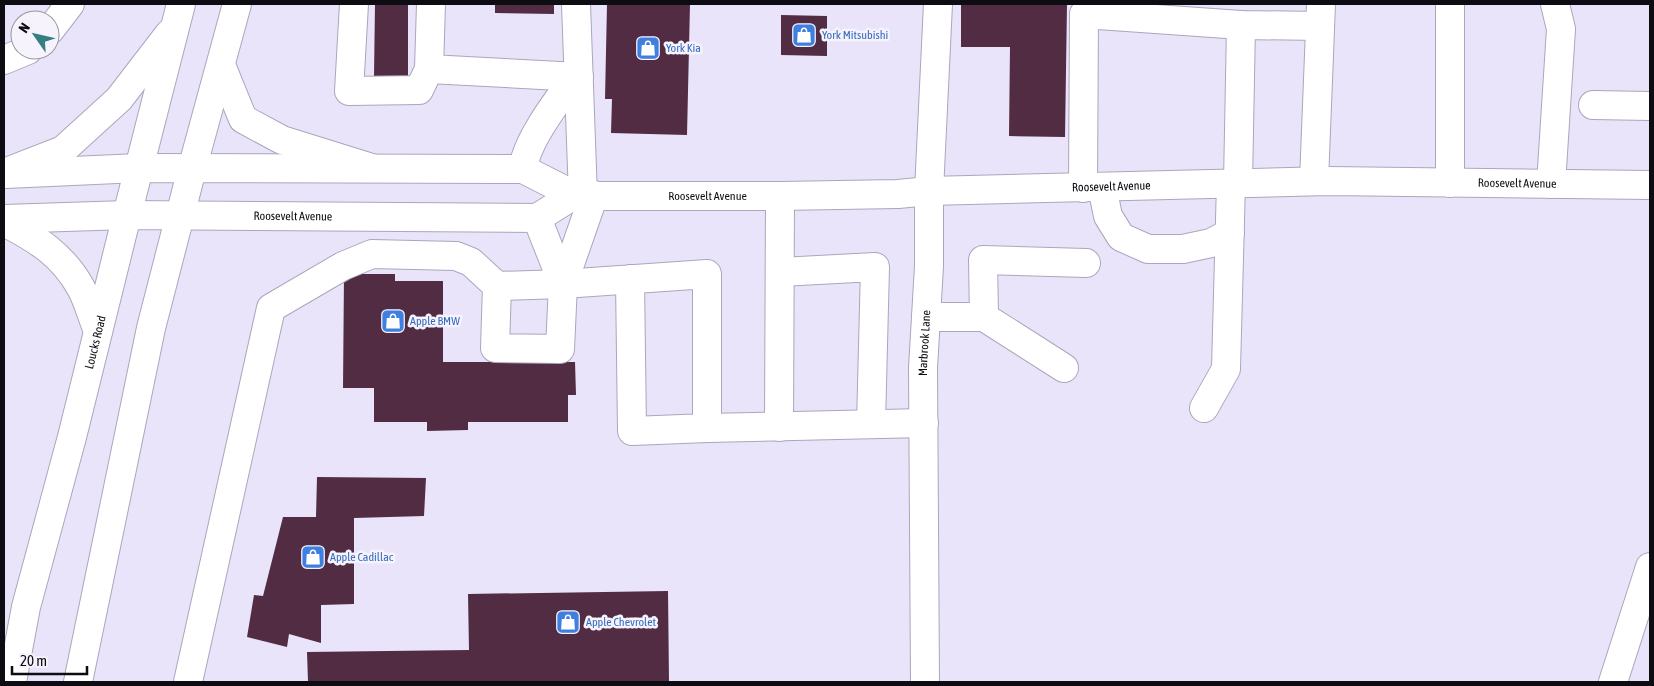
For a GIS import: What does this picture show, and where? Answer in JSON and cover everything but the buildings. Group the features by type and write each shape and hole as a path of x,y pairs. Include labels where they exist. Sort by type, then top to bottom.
{"main road":[{"path":"60,17 70,4"},
{"path":"78,682 151,328 237,4"},
{"path":"354,4 349,91 419,90 429,69 431,4"},
{"path":"497,286 495,348 560,349 563,284 584,195 577,77 576,4"},
{"name":"Marbrook Lane","path":"926,682 923,368 929,266 929,192 938,4"},
{"path":"1450,4 1450,183"},
{"path":"1552,184 1561,29 1555,4"},
{"path":"4,174 63,150 119,99 179,14"},
{"name":"Loucks Road","path":"12,682 26,607 72,437 179,14"},
{"path":"1230,233 1212,243 1182,249 1148,249 1121,237 1093,187 1084,14 1241,25 1321,15 1314,181"},
{"path":"1204,408 1226,369 1230,233 1241,25"},
{"path":"220,65 243,119 282,140 372,168"},
{"path":"429,69 577,77"},
{"path":"523,169 524,159 550,112 577,77"},
{"path":"1593,105 1650,106"},
{"name":"Roosevelt Avenue","path":"4,174 139,168 523,169 584,195 780,196 898,194 1314,181 1650,185"},
{"path":"563,284 537,218 584,195"},
{"path":"779,426 780,196"},
{"name":"Roosevelt Avenue","path":"4,220 127,215 537,218"},
{"path":"4,220 36,238 67,266 82,289 98,331"},
{"path":"188,682 271,308 343,266 372,254 456,256 471,262 497,286 563,284 707,274 707,428"},
{"path":"984,317 983,260 1086,263"},
{"path":"780,272 875,267 871,424"},
{"path":"630,279 632,431 924,423"},
{"path":"926,317 984,317 1064,368"},
{"path":"1613,682 1650,567"}],"place":[{"name":"York Mitsubishi","path":"804,35"},
{"name":"York Kia","path":"648,48"},
{"name":"Apple BMW","path":"393,321"},
{"name":"Apple Cadillac","path":"313,557"},
{"name":"Apple Chevrolet","path":"568,622"}]}
